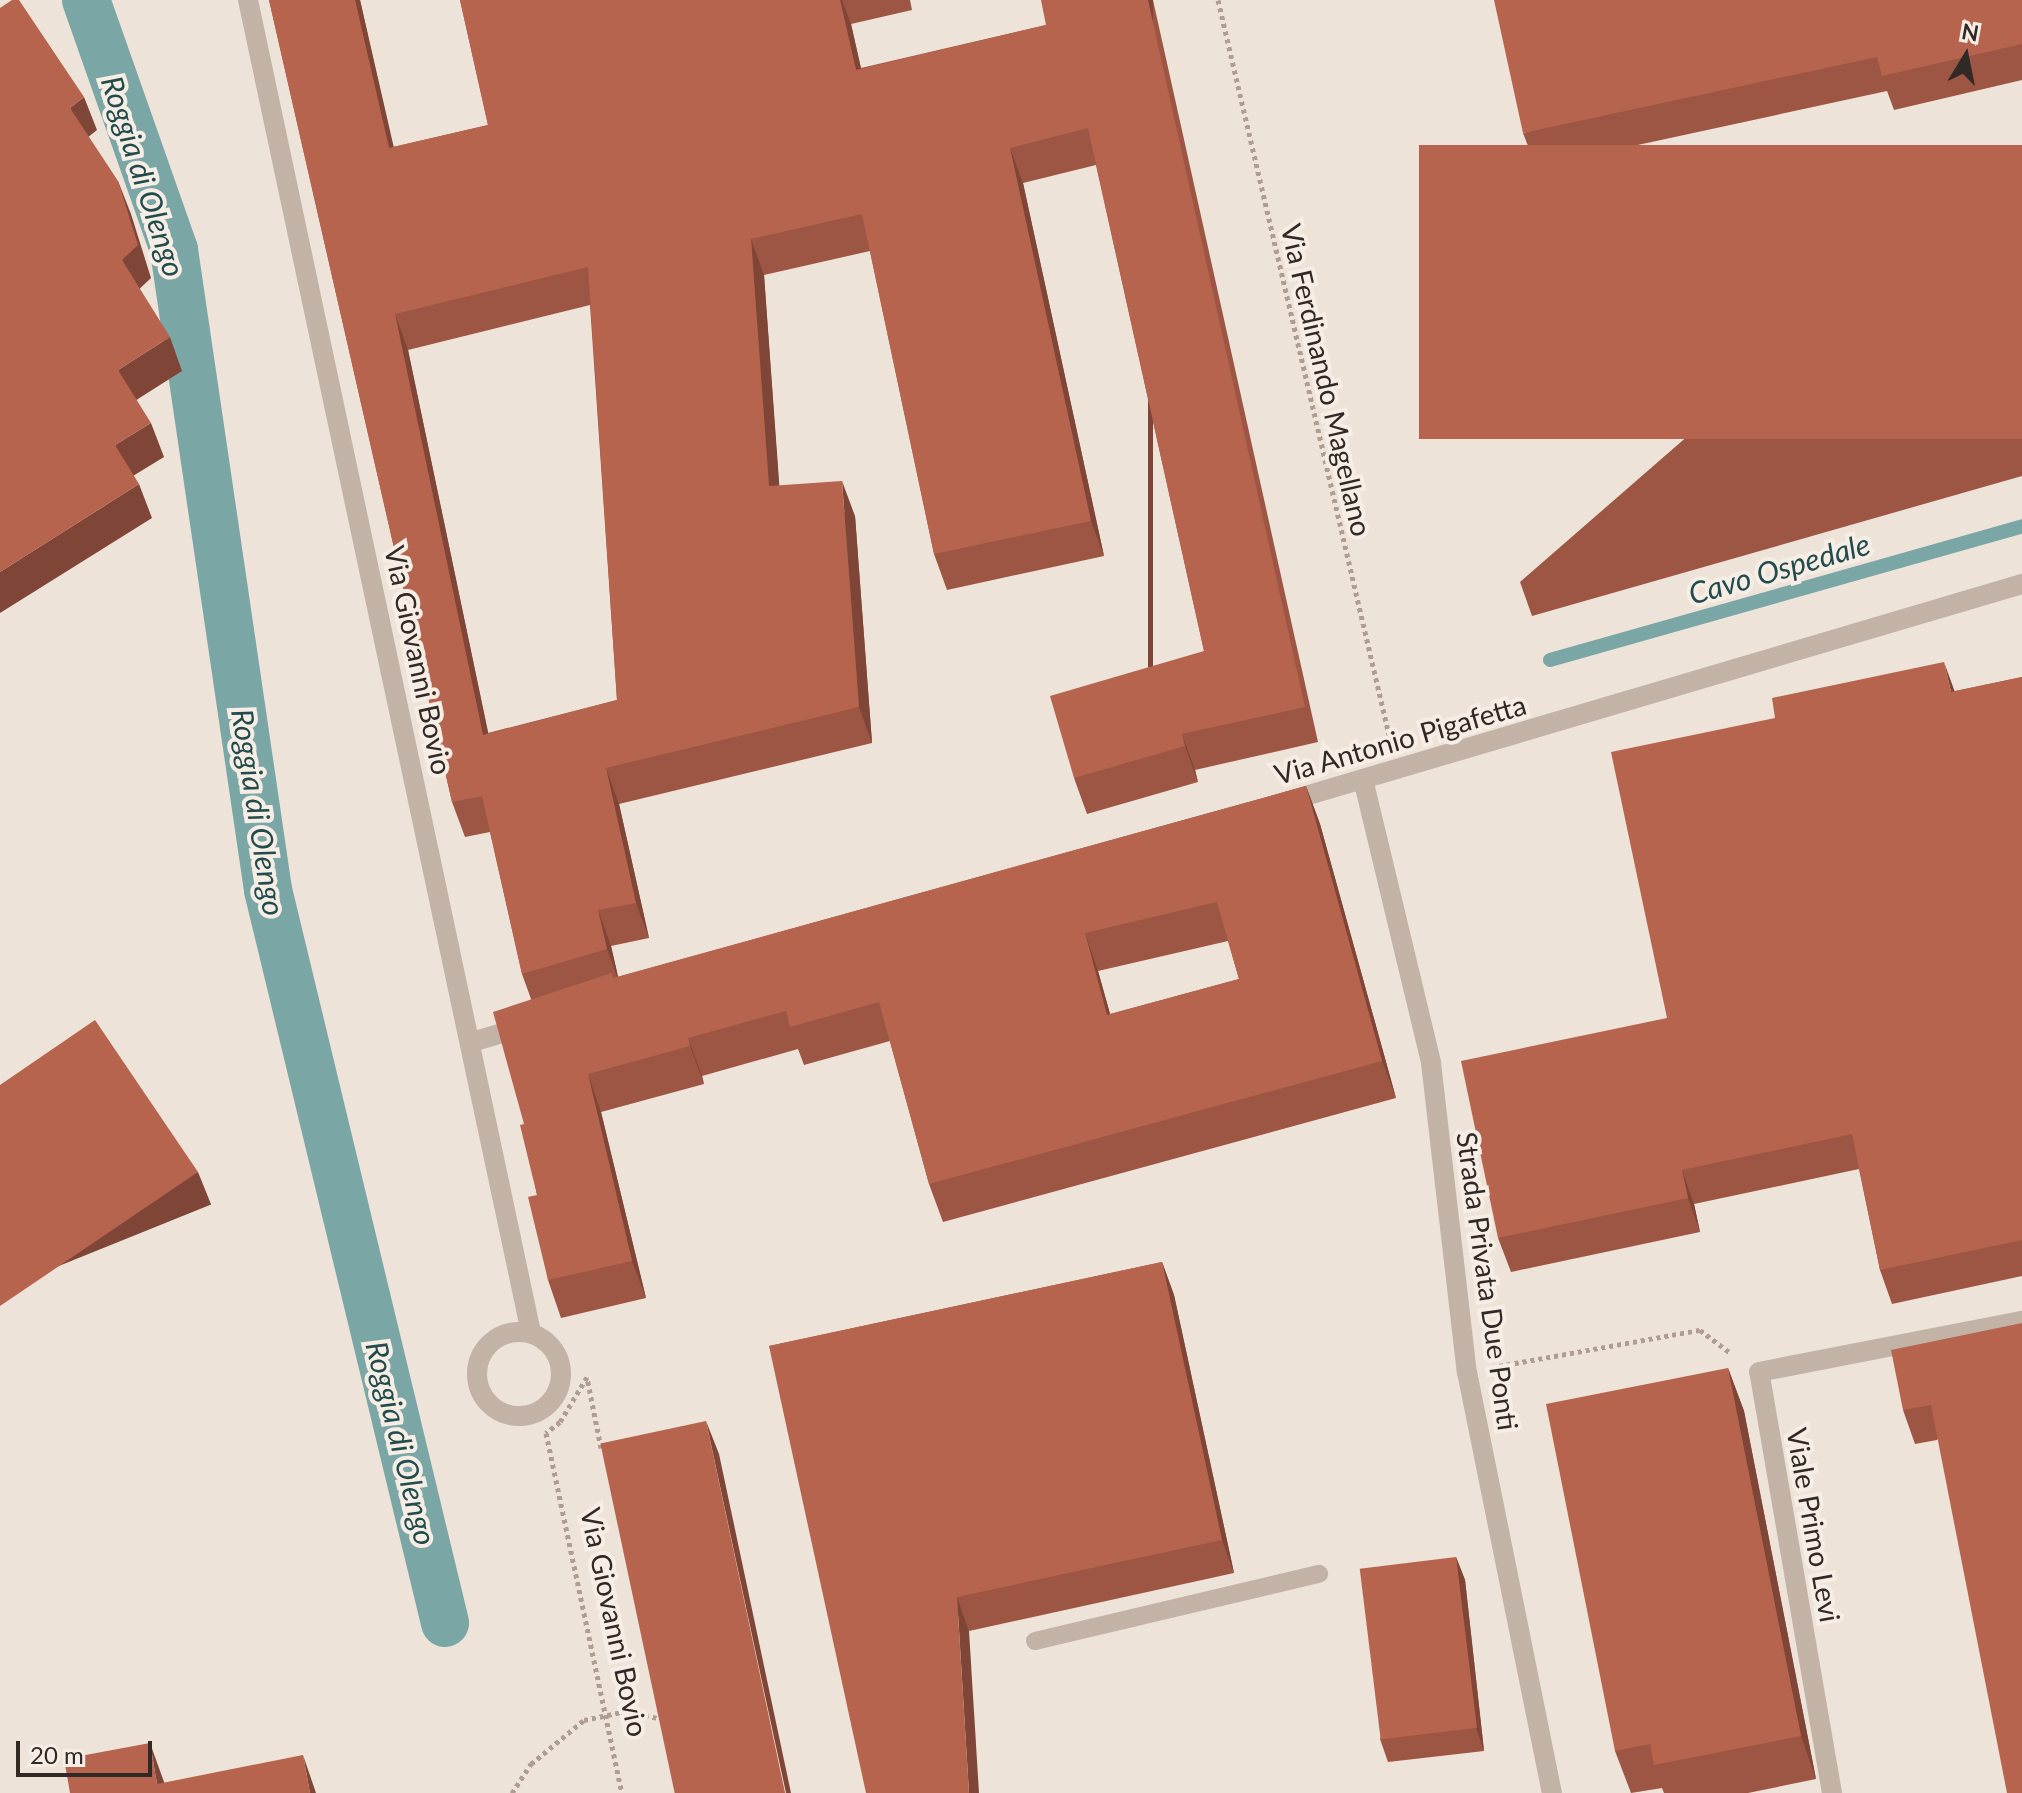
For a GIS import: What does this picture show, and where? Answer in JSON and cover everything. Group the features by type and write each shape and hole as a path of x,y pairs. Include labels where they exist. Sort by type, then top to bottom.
{"street":[{"name":"Via Giovanni Bovio","path":"248,0 472,1042 531,1333"},
{"name":"Via Antonio Pigafetta","path":"1257,810 2022,584"},
{"name":"Strada Privata Due Ponti","path":"1363,779 1431,1063 1467,1372 1552,1793"},
{"path":"472,1042 548,1019"},
{"path":"1759,1372 2022,1321"},
{"path":"531,1333 556,1353 561,1379 558,1392 539,1411 510,1415 497,1410 479,1387 479,1358 497,1337 531,1333"},
{"name":"Viale Primo Levi","path":"1759,1372 1832,1793"}],"lane":[{"path":"1035,1641 1319,1574"}],"path":[{"name":"Via Ferdinando Magellano","path":"1218,0 1397,769"},
{"path":"1467,1372 1700,1330 1759,1372"},
{"name":"Via Giovanni Bovio","path":"603,1454 587,1377 560,1422 546,1433 622,1793"},
{"path":"654,1702 660,1733"},
{"path":"512,1793 560,1736 606,1714 657,1718"}],"building":[{"path":"12,0 19,0 84,97 70,108 118,181 138,245 122,260 170,337 118,370 151,423 115,445 139,484 0,572 0,8"},
{"path":"269,0 355,0 389,148 488,125 460,0 840,0 856,70 1046,25 1041,0 1148,0 1305,707 1182,734 1185,746 1074,778 1050,696 1204,651 1088,128 1010,148 1091,521 934,554 862,214 751,239 769,486 842,481 859,707 606,768 636,903 598,910 607,949 522,974 482,796 452,802","holes":["588,267 617,700 483,735 395,314"]},
{"path":"1494,0 2022,0 2022,44 1882,76 1877,57 1523,133"},
{"path":"1419,145 2022,145 2022,439 1419,439"},
{"path":"1944,662 1951,692 2022,677 2022,1240 1880,1270 1852,1134 1682,1170 1688,1198 1498,1238 1461,1061 1667,1018 1611,752 1775,718 1772,698"},
{"path":"1306,786 1382,1061 929,1184 879,1002 790,1027 786,1011 688,1038 690,1046 588,1074 632,1261 548,1280 528,1197 537,1195 520,1125 524,1124 493,1012 612,973 613,978","holes":["1217,902 1239,979 1107,1015 1085,933"]},
{"path":"95,1020 198,1172 0,1306 0,1085"},
{"path":"1162,1262 1222,1540 957,1597 969,1793 866,1793 769,1346"},
{"path":"2022,1323 2022,1793 2007,1793 1931,1405 1903,1410 1891,1350"},
{"path":"1728,1368 1801,1736 1654,1765 1650,1744 1615,1751 1546,1404"},
{"path":"706,1421 785,1793 675,1793 600,1443"},
{"path":"1456,1557 1477,1728 1381,1740 1360,1569"},
{"path":"150,1743 157,1784 303,1755 310,1793 70,1793 64,1759"}],"waterway":[{"name":"Roggia di Olengo","path":"86,0 174,250 268,890 445,1623"},
{"name":"Cavo Ospedale","path":"1550,660 2022,526"}]}
